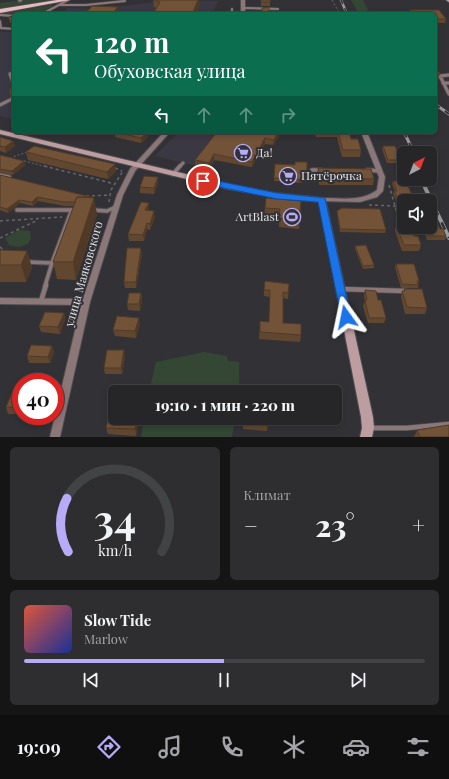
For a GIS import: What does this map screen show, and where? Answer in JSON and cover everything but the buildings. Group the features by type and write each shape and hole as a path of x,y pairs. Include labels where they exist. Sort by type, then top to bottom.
{"main road":[{"path":"0,11 68,0"}],"street":[{"path":"243,0 243,12"},
{"path":"0,132 136,164 173,175 277,196 322,200 361,200 380,191 382,182 380,171 365,134"},
{"name":"улица Маяковского","path":"55,437 86,302 116,207 136,164 165,134"},
{"path":"322,200 367,417 367,432"},
{"path":"0,301 86,302"}],"lane":[{"path":"43,12 68,0"},
{"path":"59,5 86,5 125,1"},
{"path":"243,8 278,9"},
{"path":"0,15 12,16"},
{"path":"0,21 1,28 12,29"},
{"path":"449,75 440,76 449,94"},
{"path":"443,83 449,83"},
{"path":"444,86 449,86"},
{"path":"0,105 12,99"},
{"path":"173,175 182,163"},
{"path":"312,170 327,170"},
{"path":"365,170 380,171"},
{"path":"0,175 15,179"},
{"path":"86,210 107,210 116,207"},
{"path":"17,210 79,210"},
{"path":"41,301 52,263 71,211"},
{"path":"25,262 52,263"},
{"path":"340,289 411,292"},
{"path":"367,432 449,424"}],"path":[{"path":"332,0 339,12"},
{"path":"10,158 31,150"},
{"path":"5,156 115,184"},
{"path":"54,169 59,166"},
{"path":"389,185 397,215"},
{"path":"84,197 110,196"},
{"path":"0,221 61,218 71,211"},
{"path":"0,238 40,219"},
{"path":"0,247 6,252"}],"shaded area":[{"path":"173,0 218,1 213,12 64,12 67,8 96,9"},
{"path":"0,32 12,32 12,119 0,116"},
{"path":"177,134 243,134 228,143 209,169 155,156"}],"green space":[{"path":"24,0 50,0 0,8 0,3"},
{"path":"351,0 363,0 369,12 358,12"},
{"path":"52,5 53,6 41,12 12,12"},
{"path":"12,12 12,16 1,14"},
{"path":"19,230 30,231 31,238 28,244 19,247 9,245 5,238"},
{"path":"204,352 227,356 228,361 239,362 239,385 151,385 156,362"},
{"path":"143,425 234,425 232,437 141,437"}],"railway":[{"path":"341,0 346,12"},
{"path":"437,105 449,114"},
{"path":"405,134 411,146"},
{"path":"424,186 449,238"}],"place":[{"name":"Да!","path":"243,153"},
{"name":"Пятёрочка","path":"288,176"},
{"name":"ArtBlast","path":"292,217"}],"route":[{"path":"203,181 277,196 322,200 346,317"}]}
